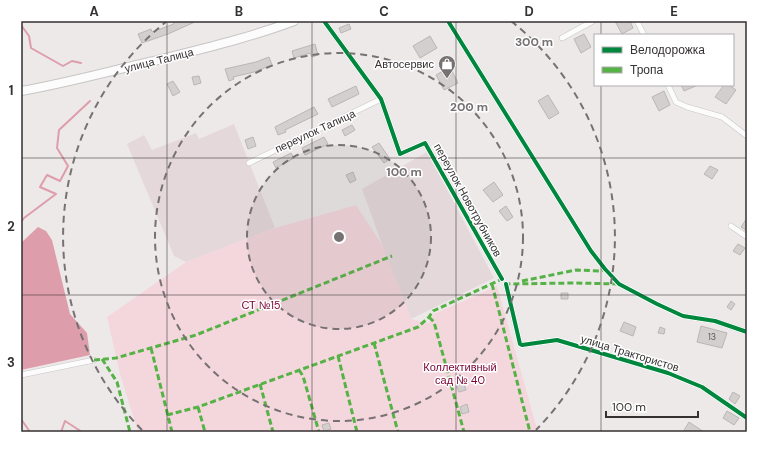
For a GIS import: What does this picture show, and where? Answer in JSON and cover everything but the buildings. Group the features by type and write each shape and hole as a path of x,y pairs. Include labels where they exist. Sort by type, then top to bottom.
{"main road":[{"name":"улица Талица","path":"21,91 67,82 204,48 271,30 294,21"}],"street":[{"name":"переулок Новотрубников","path":"324,21 381,99 400,154 426,143 502,279"},
{"path":"448,21 591,251 619,284 683,316 715,322 747,332"},
{"path":"562,38 593,21"},
{"path":"637,21 644,34"},
{"path":"668,86 676,102 687,107 722,117 747,136"},
{"name":"переулок Талица","path":"248,162 381,99"},
{"path":"731,226 747,237"},
{"name":"улица Трактористов","path":"506,284 520,344 522,345 557,340 668,373 702,387 747,418"},
{"path":"21,375 94,360"}],"shaded area":[{"path":"234,124 275,228 186,262 174,256 127,144 144,135 152,150 196,133 199,139"},
{"path":"427,152 494,278 411,319 362,189"},
{"path":"38,227 46,231 52,240 70,314 87,333 90,355 21,370 21,243"}],"green space":[{"path":"356,205 383,246 411,319 429,323 434,314 497,286 538,432 138,432 120,374 107,317 186,262 275,228"}],"waterway":[{"path":"21,25 29,36 31,48 63,66 72,61 81,63"},
{"path":"21,222 24,218 56,194 40,187 47,175 60,181 68,166 57,148 59,130 90,101"},
{"path":"21,419 30,432"},
{"path":"61,432 65,421 82,432"}],"marked path":[{"path":"94,360 116,358 196,335 392,256"},
{"path":"522,281 576,270 601,271 605,269"},
{"path":"167,415 198,407 418,327 433,311 502,279 506,284 619,284"},
{"path":"492,284 530,432"},
{"path":"429,317 434,322 464,432"},
{"path":"374,343 398,432"},
{"path":"151,348 172,432"},
{"path":"338,356 357,432"},
{"path":"102,359 117,382 130,432"},
{"path":"299,370 303,376 319,432"},
{"path":"260,384 273,432"},
{"path":"198,407 205,432"}],"cycle path":[{"path":"324,21 381,99 400,154 425,143 502,279"},
{"path":"448,21 591,251 619,284 683,316 715,321 747,332"},
{"path":"506,284 520,344 522,345 557,340 668,373 702,387 747,418"}],"place":[{"name":"Автосервис","path":"447,79"}],"park label":[{"name":"СТ №15","path":"261,305"},
{"name":"Коллективный сад № 40","path":"460,373"}]}
